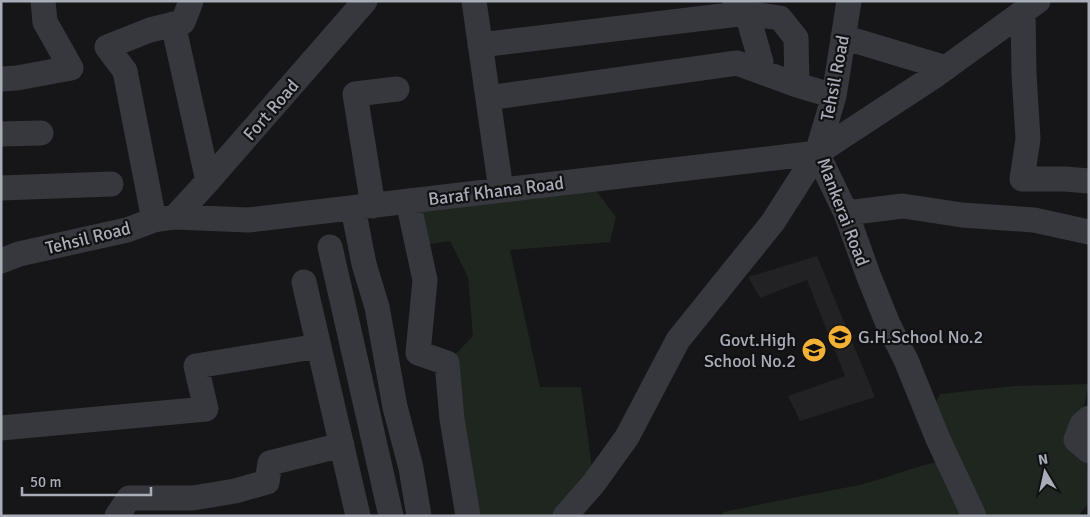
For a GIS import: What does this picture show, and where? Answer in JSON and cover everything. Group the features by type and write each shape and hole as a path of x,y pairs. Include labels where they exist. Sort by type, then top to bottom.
{"street":[{"path":"1,79 71,68 45,22 43,1"},
{"path":"165,219 125,71 107,47 150,30 184,22 191,1"},
{"name":"Fort Road","path":"165,219 208,181 365,1"},
{"path":"475,1 502,190"},
{"name":"Tehsil Road","path":"818,153 834,96 849,1"},
{"path":"480,45 739,7 780,18 796,38 797,85"},
{"path":"739,7 761,62 753,69"},
{"path":"1030,7 1024,74 1028,140 1022,179 1089,181"},
{"name":"Mankerai Road","path":"974,516 938,439 906,360 888,324 846,213 818,153 946,68 1030,7"},
{"path":"174,24 208,181"},
{"path":"843,37 946,68"},
{"path":"488,98 737,63 797,85 834,96"},
{"path":"397,89 355,94 363,207 364,264 378,307 395,407 411,468 419,516"},
{"path":"1,134 41,133"},
{"path":"565,516 594,483 627,437 678,340 773,222 818,153"},
{"name":"Baraf Khana Road","path":"165,219 248,220 818,153"},
{"path":"1,188 111,184"},
{"path":"408,202 425,280 418,353 447,363 452,419 468,516"},
{"path":"846,213 903,206 962,215 1034,220 1089,232"},
{"name":"Tehsil Road","path":"1,261 19,254 127,230 165,219"},
{"path":"330,248 391,516"},
{"path":"304,282 358,516"},
{"path":"1,428 206,409 196,366 319,346"},
{"path":"1089,418 1082,424 1076,440 1089,451"},
{"path":"117,516 129,498 193,498 235,491 267,482 270,463 342,445"}],"shaded area":[{"path":"588,180 616,217 610,242 510,250 540,387 581,387 594,483 565,516 469,516 447,363 473,336 468,277 450,241 418,246 408,201"},
{"name":"G.H.School No.2","path":"817,256 875,397 800,421 788,396 845,376 807,280 760,298 748,277"},
{"path":"1089,384 1076,440 1089,469 1089,503 1078,516 721,516 724,512 859,485 947,460 929,416 940,394 1015,386"}],"place":[{"name":"G.H.School No.2","path":"840,337"},
{"name":"Govt.High School No.2","path":"814,350"}]}
